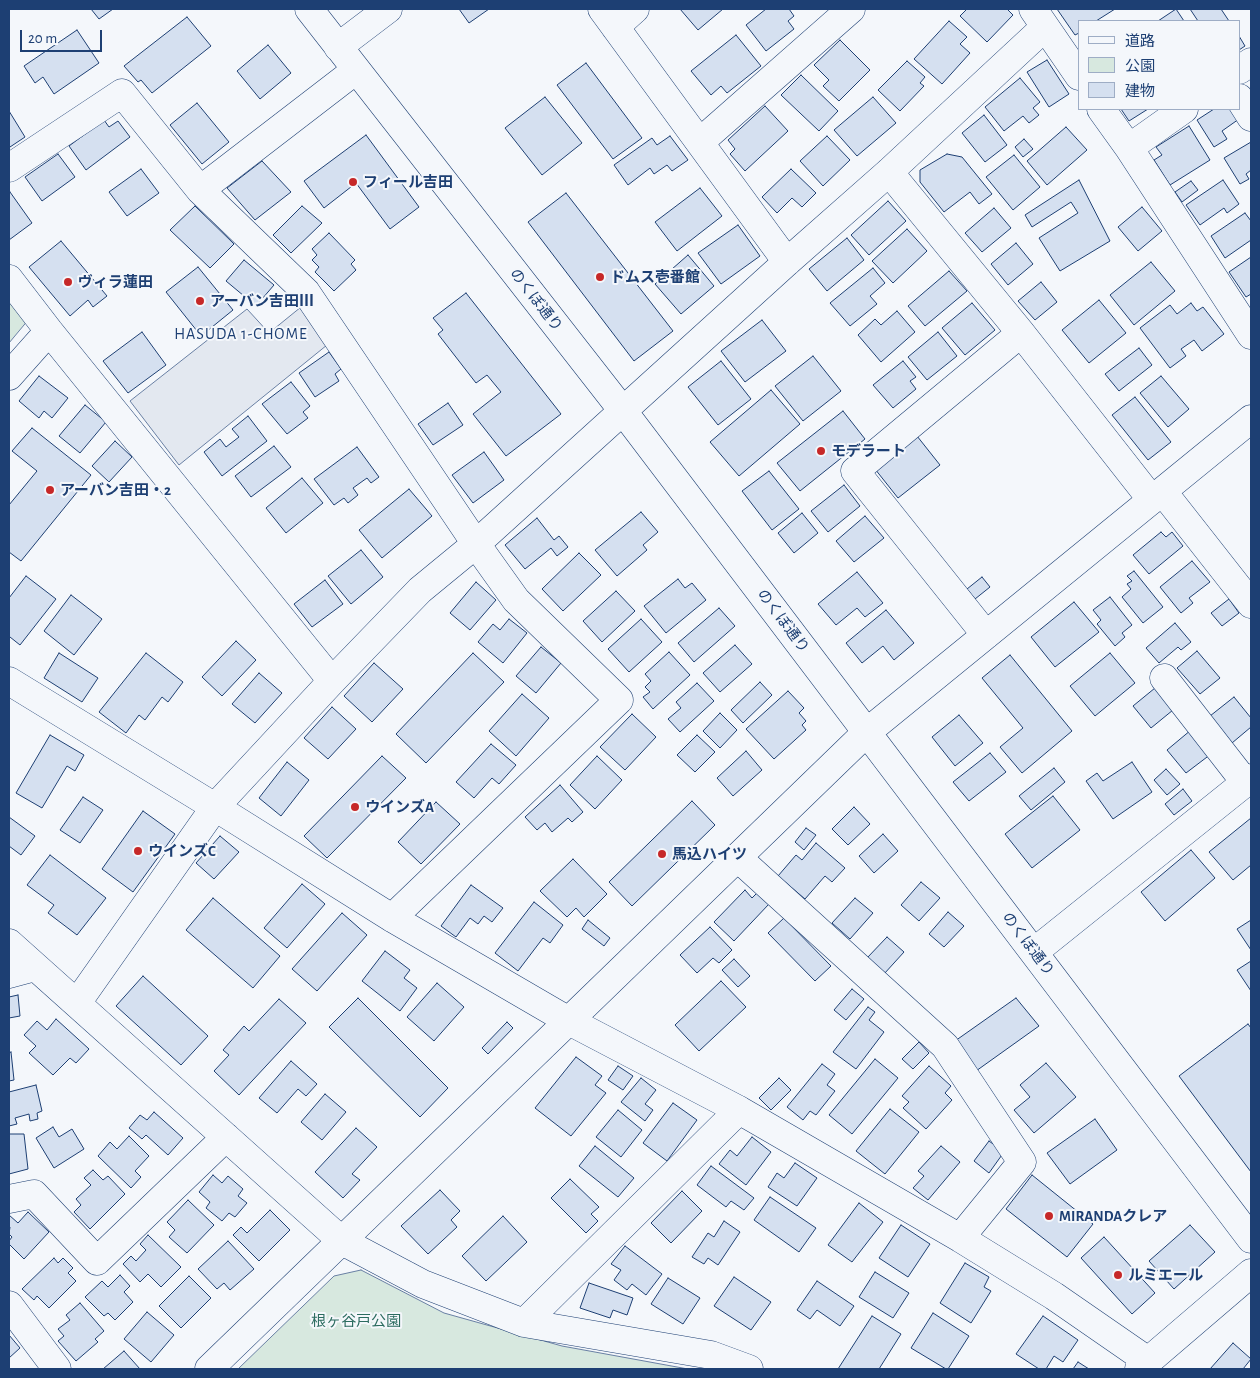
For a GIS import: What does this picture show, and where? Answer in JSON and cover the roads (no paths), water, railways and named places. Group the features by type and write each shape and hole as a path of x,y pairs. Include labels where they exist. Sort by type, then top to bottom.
{"street":[{"name":"のくぼ通り","path":"309,9 623,411 1251,1239"},
{"path":"338,47 388,9"},
{"path":"635,9 608,18 787,262"},
{"path":"700,142 850,9"},
{"path":"77,1003 215,807 420,590 476,544 889,172 1039,18 1078,75"},
{"path":"1240,69 1251,62"},
{"path":"200,190 356,70"},
{"path":"9,168 122,93 200,190 306,292 476,544 516,600 619,700 392,918"},
{"path":"1240,100 1251,117"},
{"path":"1103,110 1251,335"},
{"path":"1129,148 1183,110"},
{"path":"889,172 1021,333 1251,604"},
{"path":"9,279 332,681"},
{"path":"9,376 49,331"},
{"path":"986,636 855,470 1021,333"},
{"path":"209,1369 868,732 1251,419"},
{"path":"1034,952 1248,780 1164,678"},
{"path":"9,681 392,918 569,1021 739,1110 960,1238 1054,1296 1143,1365 1251,1273"},
{"path":"738,858 945,1046 1022,1162 960,1238"},
{"path":"9,943 342,1241 423,1284 524,1323 711,1355 749,1369"},
{"path":"9,974 35,967"},
{"path":"524,1323 739,1110"},
{"path":"9,1200 34,1194 97,1261 226,1137"},
{"path":"9,1305 57,1369"}],"place":[{"name":"フィール吉田","path":"353,182"},
{"name":"ドムス壱番館","path":"600,277"},
{"name":"ヴィラ蓮田","path":"68,282"},
{"name":"アーバン吉田Ⅲ","path":"200,301"},
{"name":"モデラート","path":"821,451"},
{"name":"アーバン吉田・2","path":"50,490"},
{"name":"ウインズA","path":"355,807"},
{"name":"ウインズC","path":"138,851"},
{"name":"馬込ハイツ","path":"662,854"},
{"name":"MIRANDAクレア","path":"1049,1216"},
{"name":"ルミエール","path":"1118,1275"}],"district":[{"name":"HASUDA 1-CHOME","path":"241,334"}],"park label":[{"name":"根ヶ谷戸公園","path":"356,1321"}]}
